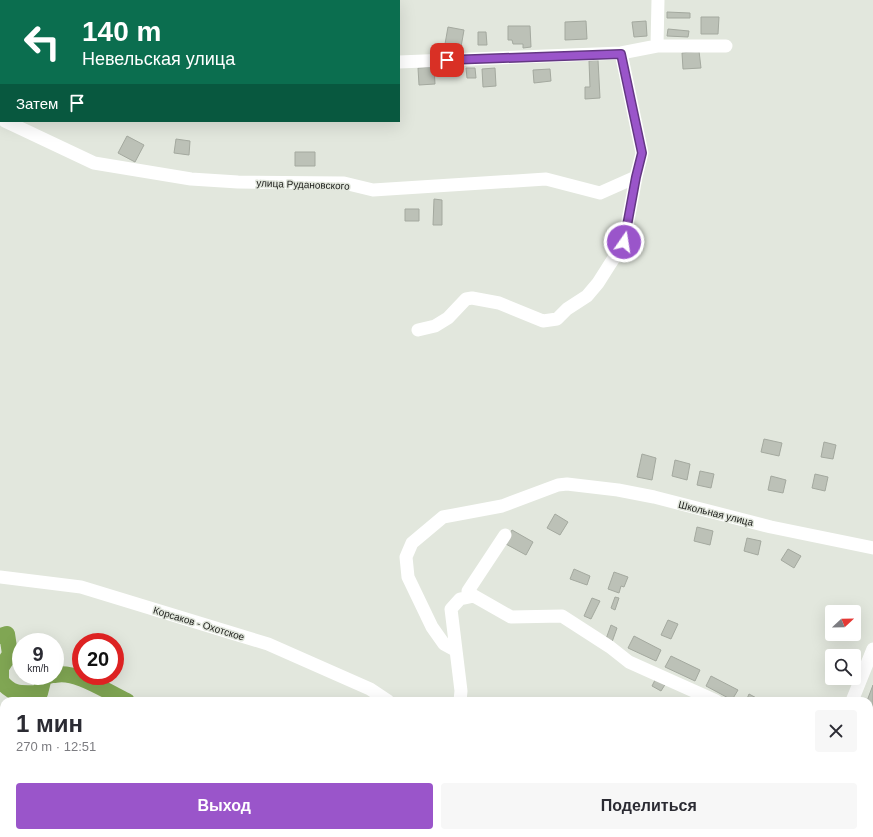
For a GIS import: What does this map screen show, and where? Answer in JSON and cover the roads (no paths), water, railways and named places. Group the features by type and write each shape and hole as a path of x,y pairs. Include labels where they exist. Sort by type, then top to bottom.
{"street":[{"path":"657,46 658,0"},
{"path":"400,62 621,54 657,46 726,46"},
{"path":"418,330 436,326 448,318 466,299 472,298 499,303 543,321 558,319 568,308 587,296 598,283 624,242 642,153 621,54"},
{"name":"улица Рудановского","path":"7,122 94,163 191,179 238,182 344,183 373,190 546,179 600,193 636,177"},
{"name":"Школьная улица","path":"455,650 444,644 432,627 408,577 406,557 412,543 443,517 502,506 558,485 567,484 618,490 654,497 770,527 873,548"},
{"path":"460,697 461,691 451,609 460,599 471,593 505,534"},
{"name":"Корсаков - Охотское","path":"0,577 81,587 268,644 370,689 382,697"},
{"path":"471,593 511,617 562,616 610,647 629,662 707,697"},
{"path":"854,697 873,649"}],"waterway":[{"path":"0,636 7,634 10,654 1,668 1,681 5,686 18,693 40,693 42,685"},
{"path":"64,674 82,679 119,697"}]}
